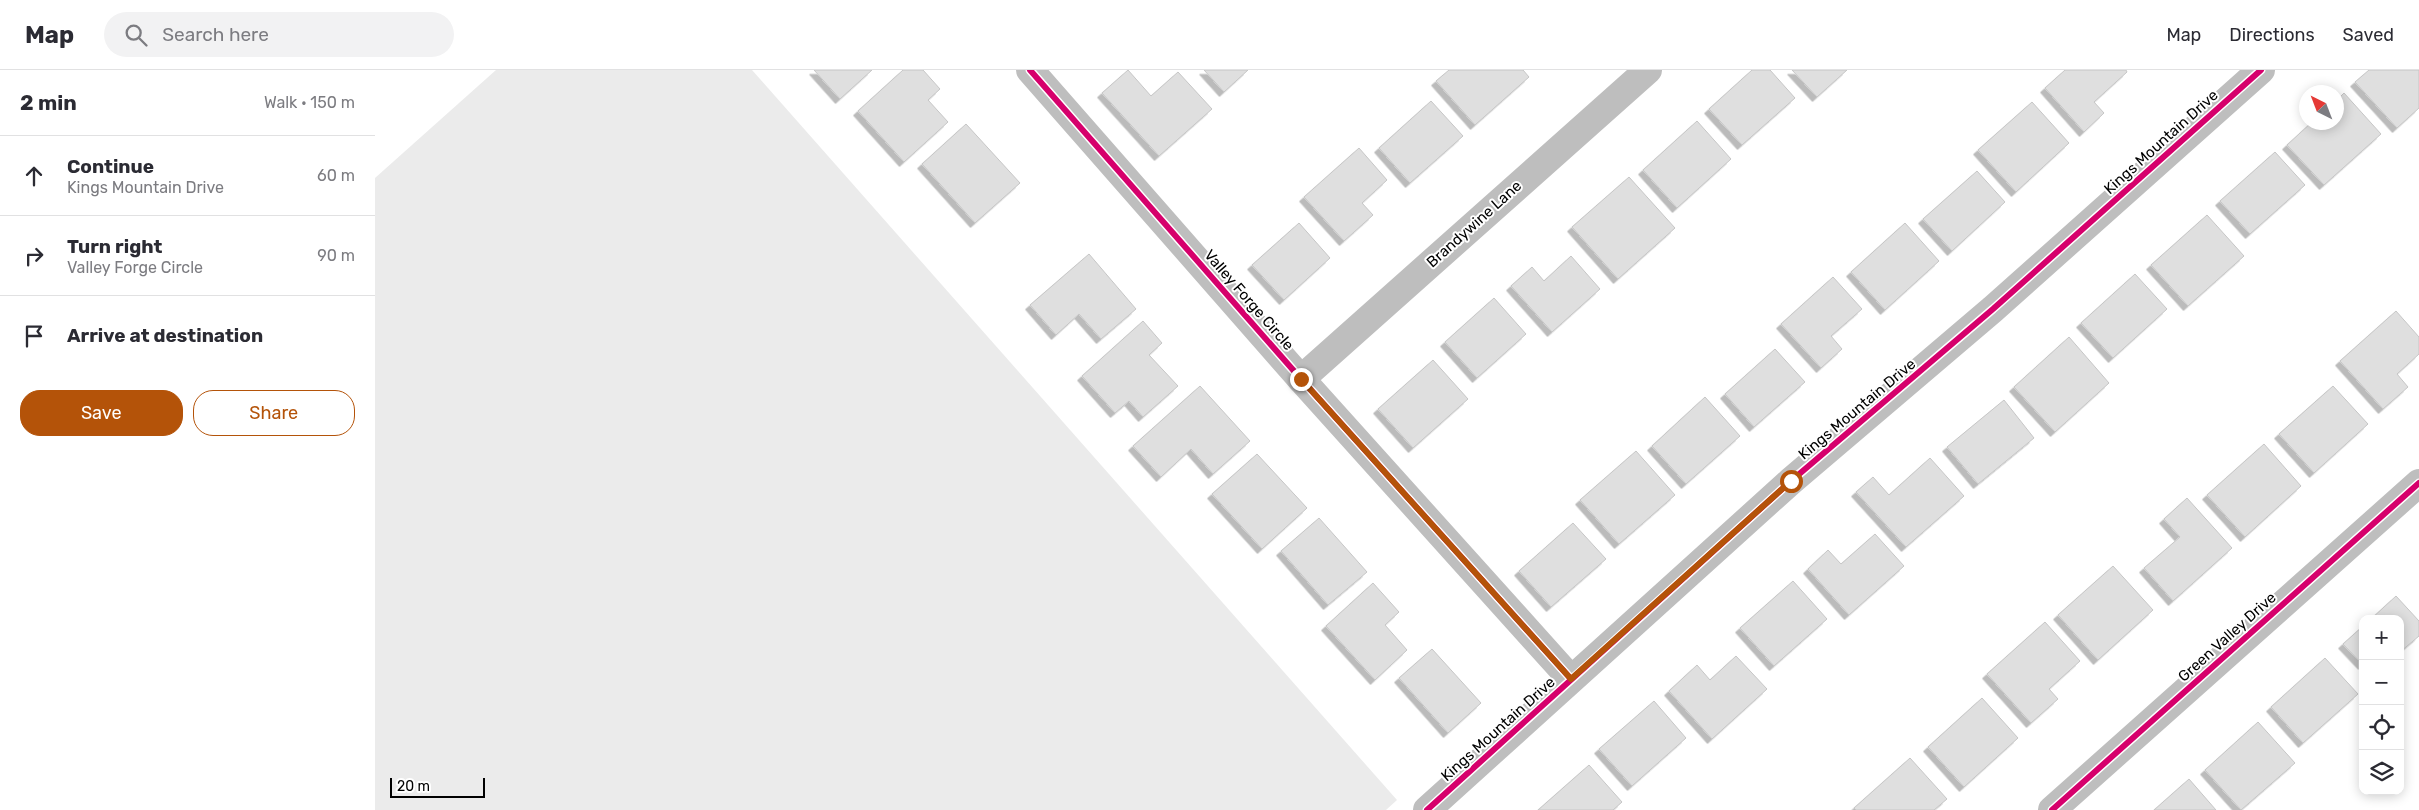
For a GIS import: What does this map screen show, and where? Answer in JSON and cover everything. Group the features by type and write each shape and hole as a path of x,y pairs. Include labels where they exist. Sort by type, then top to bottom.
{"street":[{"name":"Valley Forge Circle","path":"1030,70 1301,379 1571,679"},
{"name":"Brandywine Lane","path":"1301,379 1648,70"},
{"name":"Kings Mountain Drive","path":"1427,810 1784,488 1993,309 2261,70"},
{"name":"Green Valley Drive","path":"2052,810 2419,483"}],"shaded area":[{"path":"496,70 752,70 1397,800 1386,810 375,810 375,178"}],"building":[{"path":"814,70 872,70 840,99"},
{"path":"903,70 923,70 940,89 928,100 948,122 904,162 858,111"},
{"path":"1128,70 1151,96 1178,72 1212,109 1159,156 1102,93"},
{"path":"1204,70 1248,70 1224,92"},
{"path":"1449,70 1523,70 1529,77 1475,125 1436,81"},
{"path":"1752,70 1770,70 1795,98 1742,145 1709,109"},
{"path":"1792,70 1847,70 1817,97"},
{"path":"2065,70 2126,70 2127,72 2094,102 2104,113 2084,132 2045,88"},
{"path":"2369,70 2419,70 2419,108 2397,128 2355,82"},
{"path":"2344,93 2381,134 2324,185 2287,145 2303,130 2344,130"},
{"path":"1431,101 1463,136 1410,183 1379,148"},
{"path":"2032,102 2069,143 2016,192 1978,150"},
{"path":"1697,121 1731,159 1677,208 1643,170"},
{"path":"966,124 1020,183 975,223 922,164"},
{"path":"1359,148 1387,180 1362,203 1373,215 1344,241 1304,197"},
{"path":"2275,152 2305,185 2250,234 2220,201"},
{"path":"1977,171 2005,202 1952,251 1923,219"},
{"path":"1629,177 1675,228 1618,279 1572,227"},
{"path":"2207,215 2244,256 2188,306 2151,265"},
{"path":"1299,223 1330,258 1284,300 1252,265"},
{"path":"1905,223 1939,261 1885,310 1851,272"},
{"path":"1089,254 1136,309 1101,339 1079,314 1056,335 1030,305"},
{"path":"1571,256 1600,289 1552,332 1511,286 1532,267 1544,281"},
{"path":"2135,274 2167,309 2113,358 2081,323"},
{"path":"1833,277 1862,309 1831,336 1842,349 1821,368 1781,324"},
{"path":"1494,298 1526,334 1477,378 1445,342"},
{"path":"2396,311 2419,337 2419,354 2397,374 2408,387 2383,409 2340,361"},
{"path":"1143,321 1162,343 1149,355 1178,386 1143,417 1129,401 1115,413 1082,376"},
{"path":"2069,337 2109,383 2055,432 2014,387"},
{"path":"1775,349 1805,382 1754,427 1725,394"},
{"path":"1433,360 1468,399 1413,448 1378,409"},
{"path":"1200,386 1250,441 1213,474 1191,449 1161,477 1133,446"},
{"path":"2333,386 2368,424 2314,473 2279,434"},
{"path":"1705,397 1740,436 1686,484 1652,446"},
{"path":"2004,400 2034,438 1978,484 1947,447"},
{"path":"2264,444 2301,486 2245,537 2207,495"},
{"path":"1636,451 1675,495 1619,544 1580,500"},
{"path":"1257,454 1307,508 1262,549 1212,494"},
{"path":"1930,458 1964,496 1906,547 1856,492 1873,477 1889,495"},
{"path":"2187,498 2232,548 2173,601 2144,568 2180,537 2164,519"},
{"path":"1319,518 1367,572 1328,605 1281,551"},
{"path":"1573,523 1606,559 1551,607 1519,571"},
{"path":"1875,534 1904,566 1849,615 1808,569 1828,550 1841,564"},
{"path":"2113,566 2153,610 2098,660 2058,615"},
{"path":"1793,581 1827,619 1774,666 1740,628"},
{"path":"1373,583 1399,612 1385,625 1407,650 1375,680 1326,626"},
{"path":"2396,596 2419,621 2419,636 2404,649 2404,615 2375,615"},
{"path":"2045,622 2080,661 2049,689 2058,699 2031,723 1987,674"},
{"path":"2359,630 2359,661 2343,644"},
{"path":"1432,649 1481,703 1448,733 1399,678"},
{"path":"1736,656 1767,689 1712,739 1669,691 1697,665 1710,680"},
{"path":"2325,658 2358,694 2303,743 2271,707"},
{"path":"1982,698 2018,738 1964,787 1928,747"},
{"path":"1654,701 1686,738 1632,786 1599,749"},
{"path":"2258,722 2295,763 2241,810 2205,770"},
{"path":"1910,758 1947,799 1934,810 1856,810 1854,808"},
{"path":"1589,765 1622,802 1613,810 1538,810"},
{"path":"2189,779 2216,810 2154,810"}],"cycle path":[{"path":"1030,70 1301,379 1571,679"},
{"path":"1427,810 1791,481 1993,309 2261,70"},
{"path":"2052,810 2419,483"}],"route":[{"path":"1301,379 1571,679 1791,481"}]}
